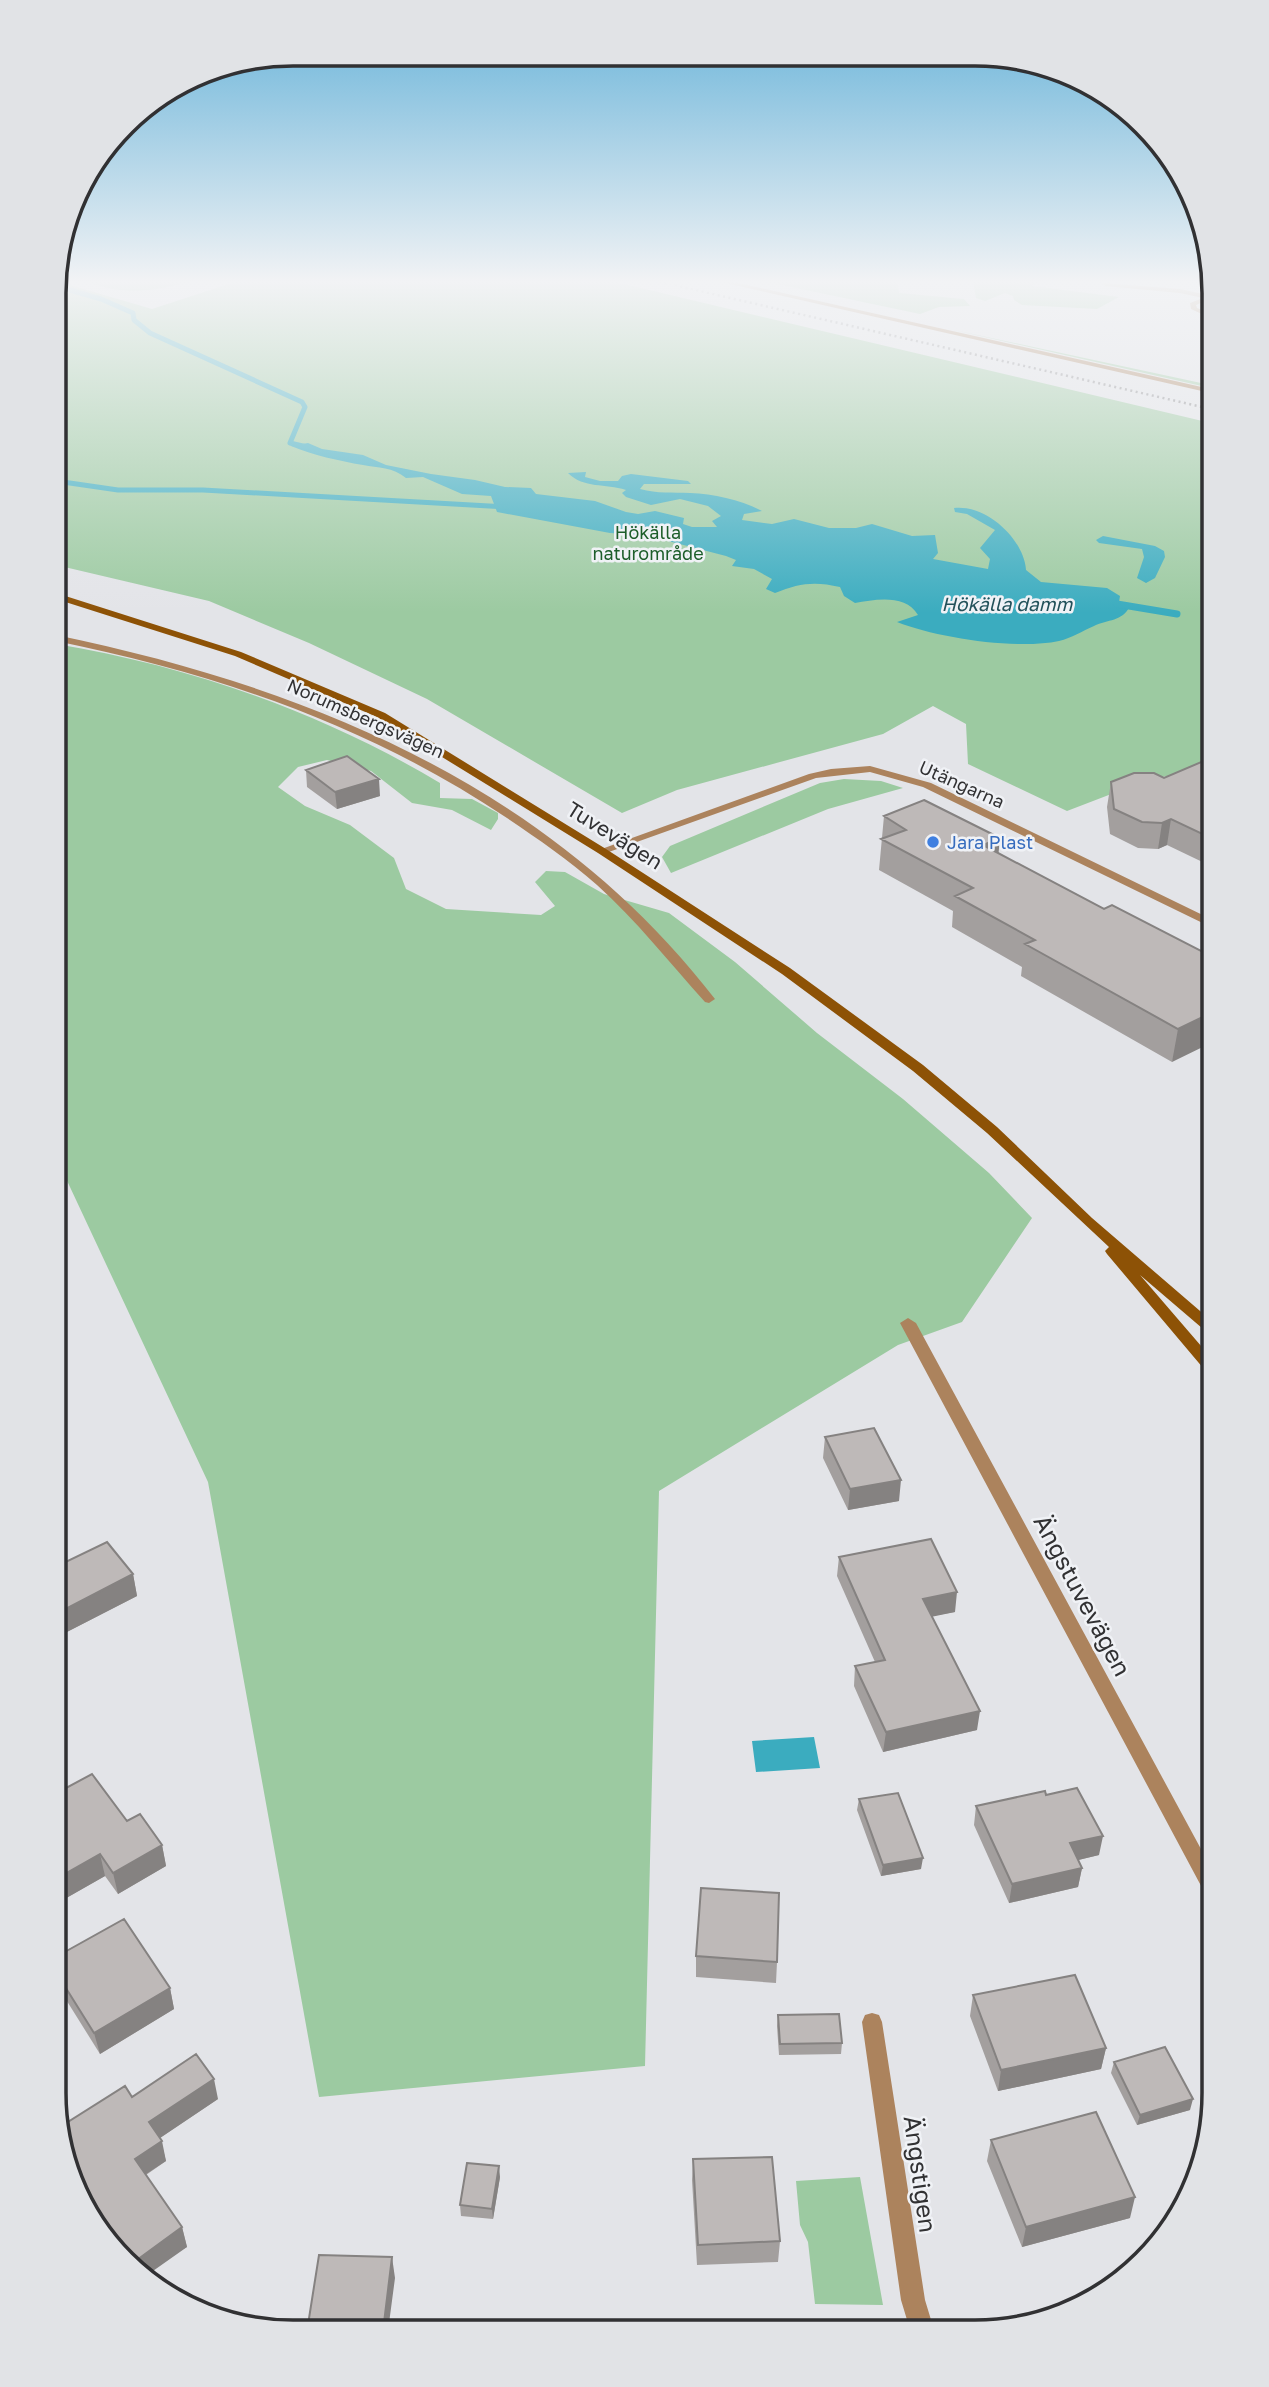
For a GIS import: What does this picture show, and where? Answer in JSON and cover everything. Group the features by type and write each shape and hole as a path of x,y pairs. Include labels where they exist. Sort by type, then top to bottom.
{"main road":[{"name":"Tuvevägen","path":"66,599 238,654 381,715 602,850 786,971 918,1068 992,1130 1087,1220 1202,1321"},
{"name":"Tuvevägen","path":"1087,1220 1202,1358"}],"street":[{"name":"Norumsbergsvägen","path":"66,640 134,653 274,696 404,751 450,776 504,810 609,889 709,999"},
{"name":"Utängarna","path":"602,850 813,776 870,769 927,785 1202,920"},
{"name":"Ängstuvevägen","path":"908,1323 1202,1869"},
{"name":"Ängstigen","path":"872,2022 913,2300 919,2320"}],"green space":[{"name":"Hökälla naturområde","path":"66,390 1073,390 1202,421 1202,772 1153,778 1067,811 968,764 966,724 933,706 883,734 677,790 622,813 427,699 309,643 209,601 66,567"},
{"path":"66,646 106,653 206,679 302,714 395,758 440,783 440,798 472,799 498,813 498,819 491,830 452,810 412,803 371,771 327,760 298,767 278,787 305,806 350,825 394,858 406,889 446,909 541,915 555,906 535,882 546,871 565,872 604,894 669,913 735,962 817,1033 903,1099 989,1173 1032,1218 962,1322 898,1345 659,1491 645,2066 319,2097 208,1482 66,1179"},
{"path":"844,779 881,781 903,788 828,809 671,873 662,857 670,846 820,783"},
{"path":"860,2177 883,2305 815,2304 808,2242 800,2225 796,2181"}],"water":[{"name":"Hökälla damm","path":"308,443 322,449 363,455 386,465 505,487 531,488 536,494 595,501 626,512 638,514 655,511 684,518 683,524 692,527 717,527 712,521 721,516 708,506 680,499 651,505 626,497 622,493 626,490 588,484 568,473 586,472 585,477 600,481 618,481 622,476 631,474 688,481 691,484 644,484 640,489 718,496 762,511 744,514 742,520 772,524 794,519 829,528 856,528 872,524 912,536 935,535 938,553 933,559 988,569 990,559 980,548 995,530 967,514 955,512 954,508 966,508 1001,526 1018,547 1026,570 1041,582 1107,588 1120,596 1119,602 1130,606 1119,618 1059,641 1000,643 934,633 897,622 918,615 913,608 898,601 855,603 844,596 840,587 823,584 800,585 775,593 766,589 772,579 754,569 732,566 736,560 726,556 645,535 610,533 497,512 491,496 462,494 423,477 406,478 391,470 335,460 291,446"},
{"path":"1103,536 1155,546 1164,551 1165,557 1155,578 1146,583 1137,578 1144,557 1142,549 1099,543 1096,540"},
{"path":"814,1737 820,1768 756,1772 752,1741"}],"building":[{"path":"347,756 379,779 335,792 306,770"},
{"path":"1202,762 1202,834 1171,819 1162,823 1142,822 1114,809 1111,782 1134,773 1154,773 1164,778"},
{"path":"924,800 1000,838 983,845 1104,909 1112,905 1202,951 1202,1017 1178,1029 1025,944 1035,940 955,896 973,888 881,839 906,830 884,816"},
{"path":"874,1428 901,1480 850,1489 825,1437"},
{"path":"931,1539 957,1592 923,1599 980,1711 886,1732 855,1666 885,1660 839,1557"},
{"path":"107,1542 133,1574 66,1609 66,1562"},
{"path":"92,1774 127,1821 140,1814 162,1845 113,1873 100,1854 66,1873 66,1788"},
{"path":"1077,1788 1103,1836 1070,1843 1082,1868 1012,1884 976,1806 1045,1791 1046,1795"},
{"path":"898,1793 923,1858 883,1865 859,1799"},
{"path":"701,1888 779,1893 777,1962 696,1956"},
{"path":"124,1919 170,1988 94,2033 66,1988 66,1951"},
{"path":"1075,1975 1106,2048 1001,2070 973,1995"},
{"path":"839,2014 842,2043 780,2044 778,2015"},
{"path":"1165,2047 1193,2099 1140,2115 1114,2062"},
{"path":"196,2054 214,2079 149,2122 162,2141 135,2159 182,2227 139,2259 105,2220 90,2194 79,2166 68,2122 125,2086 132,2097"},
{"path":"1096,2112 1135,2197 1026,2227 991,2140"},
{"path":"772,2157 780,2241 698,2245 693,2159"},
{"path":"467,2163 499,2166 492,2209 460,2205"},
{"path":"319,2255 392,2257 384,2320 309,2320"}],"waterway":[{"path":"276,390 302,402 305,407 290,443 311,448"},
{"path":"66,482 118,490 203,490 507,507"},
{"path":"1117,604 1177,614"}],"railway":[{"path":"1130,390 1202,407"}],"place":[{"name":"Jara Plast","path":"933,842"}]}
